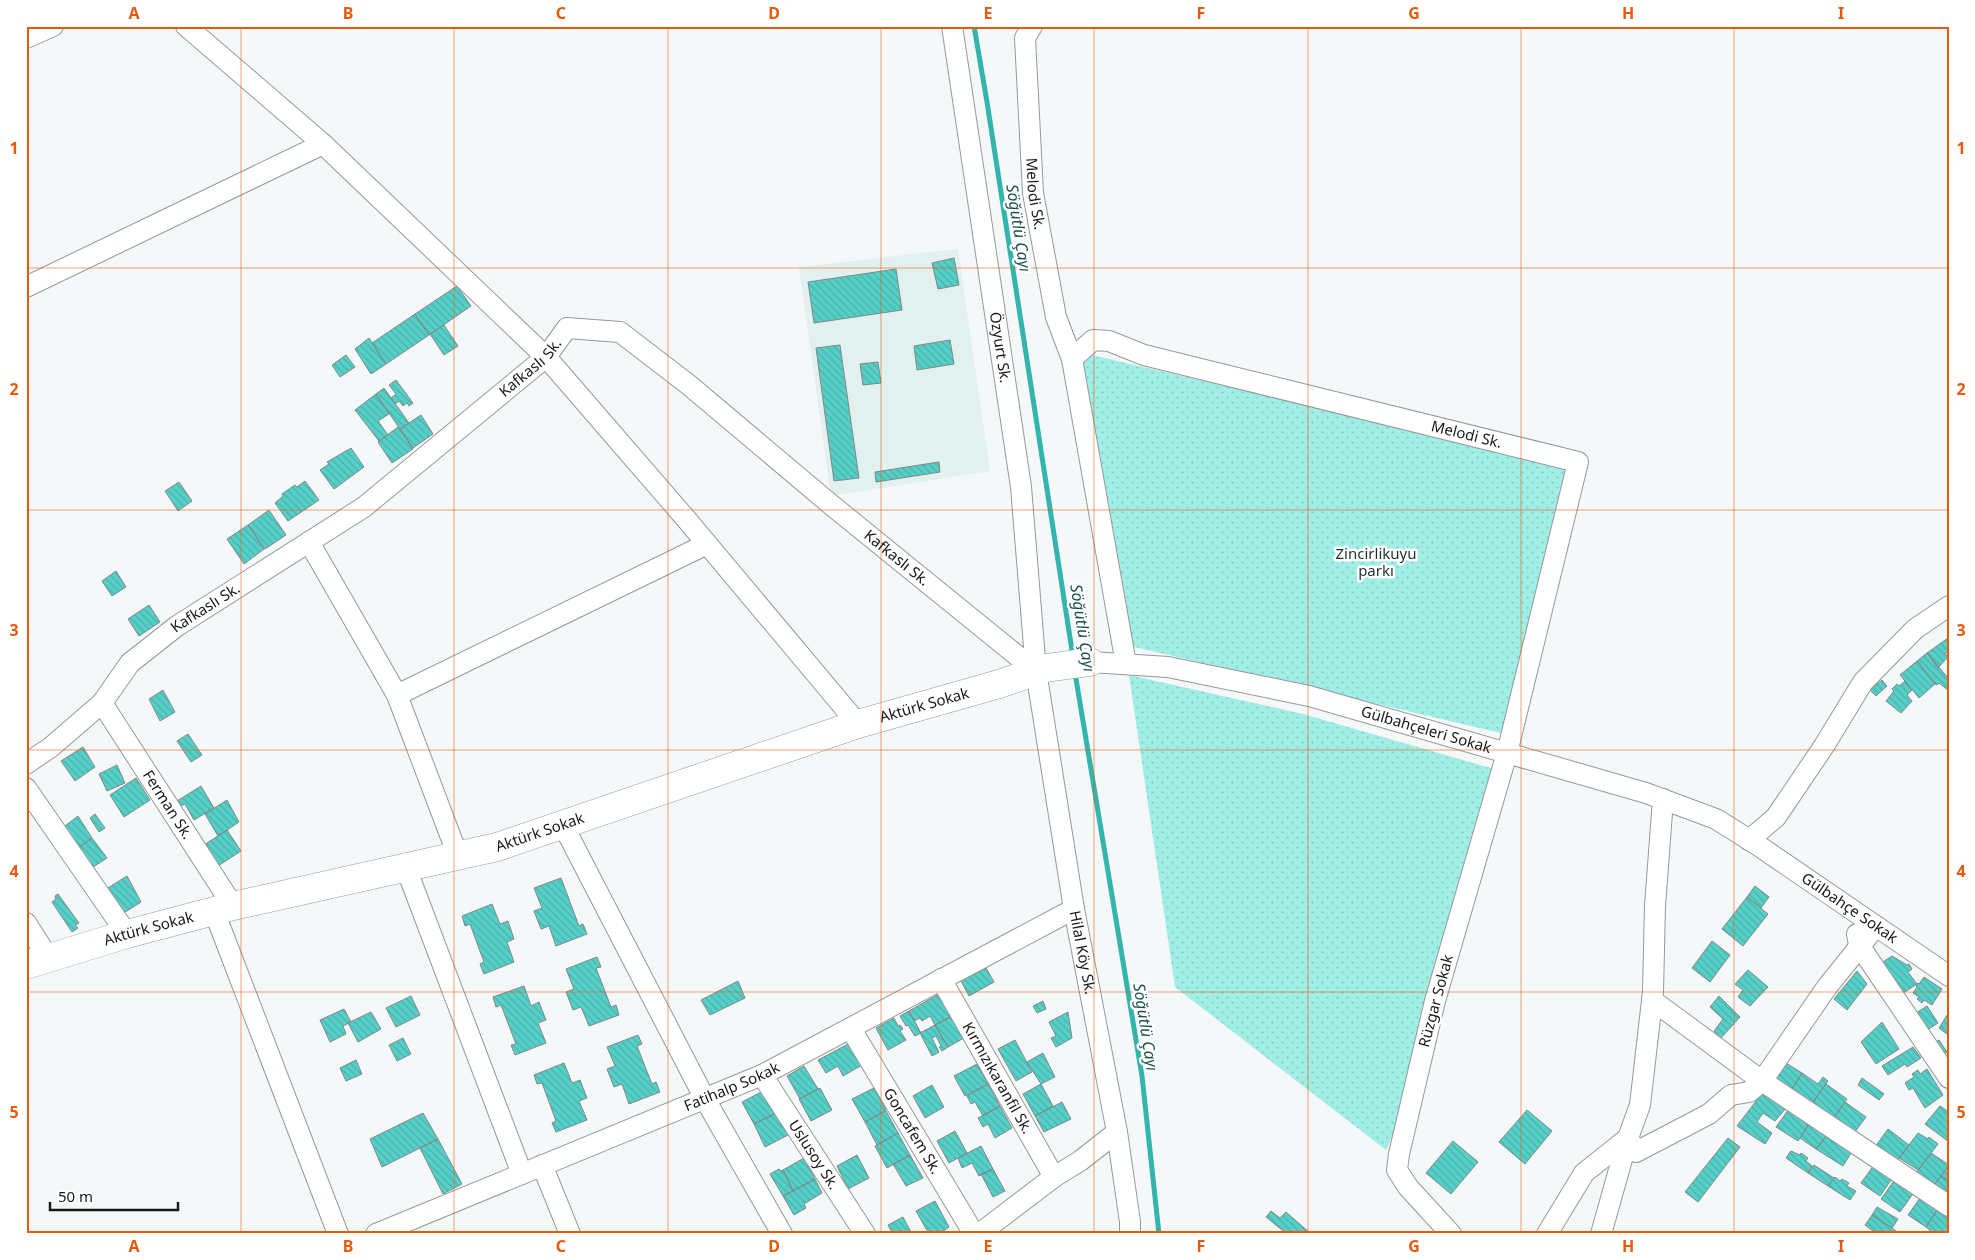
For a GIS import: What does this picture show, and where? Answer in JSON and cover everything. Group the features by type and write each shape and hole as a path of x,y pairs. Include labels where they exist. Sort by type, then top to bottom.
{"street":[{"path":"26,38 53,26"},
{"path":"186,26 323,144 546,357 707,544 858,724"},
{"name":"Özyurt Sk.","path":"952,26 1021,487 1041,669"},
{"name":"Melodi Sk.","path":"1032,26 1025,38 1033,193 1056,317 1072,359 1126,664"},
{"path":"26,286 323,144"},
{"name":"Kafkaslı Sk.","path":"26,764 50,747 102,703 130,663 177,626 364,507 546,357 568,328 620,332 689,385 830,503 1041,669"},
{"name":"Melodi Sk.","path":"1072,359 1093,340 1109,341 1144,355 1578,462 1507,753"},
{"path":"309,542 397,695 458,856"},
{"path":"397,695 707,544"},
{"path":"1749,840 1776,818 1824,746 1863,682 1916,629 1949,606"},
{"name":"Aktürk Sokak","path":"38,962 128,934 223,908 497,847 858,724 999,684 1041,669 1090,662"},
{"name":"Gülbahçeleri Sokak","path":"1090,662 1168,667 1309,696 1663,799 1716,819 1749,840"},
{"name":"Hilal Köy Sk.","path":"1041,669 1074,909 1117,1132 1130,1222 1130,1234"},
{"name":"Ferman Sk.","path":"102,703 223,908 338,1234"},
{"name":"Rüzgar Sokak","path":"1451,1234 1408,1187 1397,1170 1435,1001 1507,753"},
{"path":"26,788 128,934"},
{"path":"1601,1234 1628,1138 1640,1105 1652,1000 1655,906 1663,799"},
{"path":"563,825 705,1099 782,1234"},
{"name":"Gülbahçe Sokak","path":"1749,840 1949,976"},
{"path":"406,868 522,1174"},
{"name":"Fatihalp Sokak","path":"376,1234 762,1075 1074,909"},
{"path":"1853,910 1859,945 1949,1078"},
{"path":"26,923 38,962"},
{"path":"1628,1138 1636,1152 1709,1114 1731,1095 1749,1092 1762,1081 1827,987 1876,926"},
{"name":"Kırmızıkaranfil Sk.","path":"941,979 1054,1177"},
{"path":"1652,1000 1762,1081 1949,1206"},
{"name":"Goncafem Sk.","path":"851,1029 974,1234"},
{"name":"Uslusoy Sk.","path":"762,1075 865,1234"},
{"path":"979,1234 1117,1132"},
{"path":"1547,1234 1584,1173 1628,1138"},
{"path":"542,1165 570,1234"}],"shaded area":[{"path":"958,249 990,471 831,496 799,267"}],"green space":[{"name":"Zincirlikuyu parkı","path":"1079,352 1573,467 1505,734 1126,645"},
{"path":"1129,675 1303,714 1501,771 1436,1042 1386,1150 1175,987"}],"building":[{"path":"954,258 959,285 938,289 932,263"},
{"path":"896,269 902,310 814,323 808,282"},
{"path":"457,286 471,306 429,335 415,314"},
{"path":"415,314 429,335 386,364 372,343"},
{"path":"444,325 458,346 444,355 430,334"},
{"path":"369,338 386,364 371,374 355,349"},
{"path":"950,340 954,364 917,370 914,346"},
{"path":"840,345 859,478 834,481 816,348"},
{"path":"346,355 355,367 340,377 332,365"},
{"path":"878,362 881,383 863,385 860,364"},
{"path":"396,380 413,403 409,406 407,403 403,406 399,401 395,404 391,398 396,394 389,385"},
{"path":"384,388 409,423 400,429 376,394"},
{"path":"376,394 389,414 378,421 388,435 379,441 355,410"},
{"path":"421,415 433,434 413,448 400,429"},
{"path":"398,427 413,449 392,463 378,442"},
{"path":"351,448 364,467 334,489 320,470 329,464 327,462"},
{"path":"939,462 940,472 876,482 875,472"},
{"path":"305,481 319,500 288,521 275,503 283,496 282,494"},
{"path":"179,482 192,501 178,511 165,491"},
{"path":"269,510 286,535 265,549 248,525"},
{"path":"248,525 264,549 244,564 227,539"},
{"path":"116,571 126,587 112,596 102,581"},
{"path":"149,605 160,622 139,636 128,619"},
{"path":"1948,638 1949,651 1945,654 1948,657 1938,668 1927,653"},
{"path":"1927,653 1949,679 1949,691 1939,683 1935,684 1917,661"},
{"path":"1917,661 1935,684 1919,698 1900,675"},
{"path":"1882,680 1887,686 1876,696 1870,690"},
{"path":"1905,681 1912,690 1907,695 1912,701 1901,713 1886,701 1894,691 1892,689 1897,684 1899,686"},
{"path":"163,690 175,712 160,721 149,699"},
{"path":"188,734 202,755 191,762 177,741"},
{"path":"83,747 95,767 75,781 61,761"},
{"path":"117,765 125,783 107,791 99,774"},
{"path":"136,778 150,800 124,817 110,795"},
{"path":"201,786 214,808 194,820 185,804 180,806 177,801"},
{"path":"227,800 239,822 218,836 205,814"},
{"path":"95,814 105,828 99,832 90,818"},
{"path":"78,816 92,838 75,850 61,829"},
{"path":"227,830 241,851 218,866 204,845"},
{"path":"92,838 107,858 87,871 74,851"},
{"path":"127,876 141,902 119,916 103,891"},
{"path":"561,878 579,926 583,924 587,934 556,946 549,926 541,929 534,911 542,908 534,888"},
{"path":"1755,886 1769,897 1761,908 1747,897"},
{"path":"58,894 79,923 75,925 78,928 72,932 52,902"},
{"path":"1747,897 1768,914 1743,946 1722,929"},
{"path":"492,904 500,924 508,921 514,939 507,942 514,962 484,974 480,964 484,962 470,924 465,926 462,916"},
{"path":"1712,941 1730,955 1710,982 1692,968"},
{"path":"1892,956 1907,965 1909,964 1912,969 1908,972 1917,984 1900,995 1880,964"},
{"path":"597,957 601,967 596,968 611,1007 616,1005 619,1015 589,1026 581,1007 573,1010 566,992 574,989 566,969"},
{"path":"986,968 994,982 969,996 961,981"},
{"path":"1748,970 1768,987 1750,1006 1738,997 1743,990 1735,984"},
{"path":"1857,971 1867,984 1847,1010 1834,999"},
{"path":"1924,977 1942,989 1932,1005 1924,1000 1922,1003 1917,999 1919,997 1913,993 1918,983"},
{"path":"738,981 745,998 710,1015 701,1000"},
{"path":"524,986 531,1006 539,1002 546,1020 538,1023 546,1043 515,1055 511,1045 516,1044 501,1005 496,1007 493,997"},
{"path":"939,994 952,1016 935,1025 930,1016 922,1021 920,1018 914,1021 909,1011"},
{"path":"411,996 420,1015 396,1027 386,1008"},
{"path":"1719,996 1740,1017 1721,1038 1714,1031 1723,1019 1710,1007"},
{"path":"1043,1001 1046,1009 1037,1013 1033,1006"},
{"path":"1927,1006 1938,1023 1924,1032 1913,1015"},
{"path":"344,1009 351,1022 343,1026 346,1034 330,1042 320,1020"},
{"path":"909,1011 921,1033 915,1036 900,1016"},
{"path":"371,1012 381,1029 358,1042 348,1023"},
{"path":"1068,1012 1072,1038 1056,1047 1051,1038 1056,1036 1049,1022"},
{"path":"1949,1012 1949,1034 1948,1035 1939,1028"},
{"path":"952,1016 964,1038 948,1047 935,1025"},
{"path":"894,1018 898,1026 900,1025 903,1029 900,1031 906,1040 888,1050 876,1028"},
{"path":"1882,1022 1899,1049 1876,1064 1861,1042"},
{"path":"935,1025 948,1047 942,1051 936,1036 932,1038 939,1052 932,1056 920,1033"},
{"path":"638,1035 642,1044 637,1046 652,1084 656,1082 660,1092 629,1104 622,1084 614,1087 607,1069 615,1066 607,1047"},
{"path":"403,1038 411,1054 397,1061 389,1045"},
{"path":"1015,1040 1032,1072 1016,1081 998,1049"},
{"path":"1939,1040 1947,1052 1941,1058 1932,1045"},
{"path":"850,1043 862,1065 843,1076 838,1066 826,1073 818,1060"},
{"path":"1913,1047 1921,1058 1907,1067 1905,1064 1888,1075 1882,1066"},
{"path":"1043,1053 1055,1077 1041,1084 1027,1062"},
{"path":"356,1060 362,1074 346,1081 340,1068"},
{"path":"564,1063 572,1083 580,1080 587,1098 579,1101 587,1120 556,1132 552,1123 556,1121 542,1083 537,1084 534,1075"},
{"path":"1786,1063 1802,1073 1791,1091 1773,1079"},
{"path":"977,1064 988,1084 965,1096 954,1076"},
{"path":"804,1066 818,1089 800,1099 787,1076"},
{"path":"1927,1069 1943,1095 1925,1108 1913,1088 1909,1090 1905,1083 1914,1077 1912,1074 1918,1070 1920,1074"},
{"path":"1802,1073 1818,1084 1823,1077 1828,1081 1811,1105 1791,1091"},
{"path":"1862,1078 1884,1094 1879,1100 1858,1085"},
{"path":"988,1084 1000,1106 983,1116 975,1102 971,1104 967,1096"},
{"path":"1041,1084 1053,1106 1035,1116 1023,1094"},
{"path":"1826,1084 1847,1099 1833,1119 1811,1105"},
{"path":"932,1085 944,1107 925,1118 913,1096"},
{"path":"820,1088 832,1110 811,1121 799,1099"},
{"path":"874,1088 886,1110 865,1122 852,1099"},
{"path":"765,1090 776,1113 754,1124 742,1102"},
{"path":"1763,1092 1787,1107 1775,1121 1763,1113 1757,1122 1772,1133 1765,1144 1737,1126"},
{"path":"1062,1102 1071,1119 1044,1132 1035,1116"},
{"path":"1845,1102 1866,1117 1854,1133 1833,1119"},
{"path":"1000,1106 1012,1128 995,1138 988,1124 983,1127 978,1118"},
{"path":"1940,1106 1949,1112 1949,1142 1925,1124"},
{"path":"1789,1109 1810,1122 1798,1141 1776,1127"},
{"path":"1527,1110 1552,1131 1525,1164 1499,1142"},
{"path":"886,1111 898,1133 877,1145 865,1122"},
{"path":"423,1113 438,1139 382,1167 370,1139"},
{"path":"776,1113 788,1135 765,1147 754,1124"},
{"path":"1810,1122 1828,1134 1816,1149 1800,1138"},
{"path":"1888,1129 1909,1145 1897,1161 1875,1147"},
{"path":"955,1131 967,1153 949,1163 937,1141"},
{"path":"898,1133 910,1155 887,1168 875,1146"},
{"path":"1918,1133 1928,1139 1929,1137 1938,1144 1918,1170 1899,1158"},
{"path":"1828,1134 1853,1150 1843,1166 1816,1149"},
{"path":"1728,1138 1740,1147 1698,1202 1685,1192"},
{"path":"438,1139 462,1184 443,1194 420,1148"},
{"path":"1453,1141 1478,1162 1451,1194 1426,1173"},
{"path":"981,1146 993,1169 979,1176 972,1163 962,1168 958,1158"},
{"path":"1791,1151 1800,1155 1801,1153 1808,1158 1806,1161 1812,1166 1808,1173 1786,1158"},
{"path":"1931,1153 1949,1165 1934,1185 1916,1173"},
{"path":"857,1155 869,1178 848,1189 837,1166"},
{"path":"910,1155 923,1178 906,1186 893,1164"},
{"path":"804,1158 815,1179 793,1191 783,1170"},
{"path":"1814,1165 1834,1178 1828,1186 1808,1173"},
{"path":"1874,1165 1893,1177 1880,1196 1861,1183"},
{"path":"1949,1165 1949,1181 1941,1176"},
{"path":"779,1169 783,1170 793,1191 783,1196 770,1174"},
{"path":"993,1169 1005,1191 993,1197 981,1174"},
{"path":"1941,1176 1949,1181 1949,1195 1934,1185"},
{"path":"1835,1177 1840,1181 1842,1179 1849,1183 1847,1186 1856,1191 1850,1200 1828,1186"},
{"path":"1896,1178 1915,1191 1900,1212 1881,1199"},
{"path":"815,1179 822,1193 804,1204 806,1208 794,1215 783,1196"},
{"path":"1922,1195 1939,1207 1926,1227 1908,1215"},
{"path":"935,1201 949,1227 939,1234 929,1234 916,1211"},
{"path":"1877,1207 1898,1219 1892,1228 1872,1215"},
{"path":"1939,1207 1949,1214 1949,1234 1934,1234 1926,1227"},
{"path":"1271,1211 1280,1218 1286,1212 1311,1234 1287,1234 1266,1217"},
{"path":"1872,1215 1900,1234 1877,1234 1865,1225"},
{"path":"903,1217 912,1234 893,1234 888,1225"}],"waterway":[{"name":"Söğütlü Çayı","path":"974,26 1073,657"},
{"name":"Söğütlü Çayı","path":"1075,673 1142,1076 1159,1234"}]}
